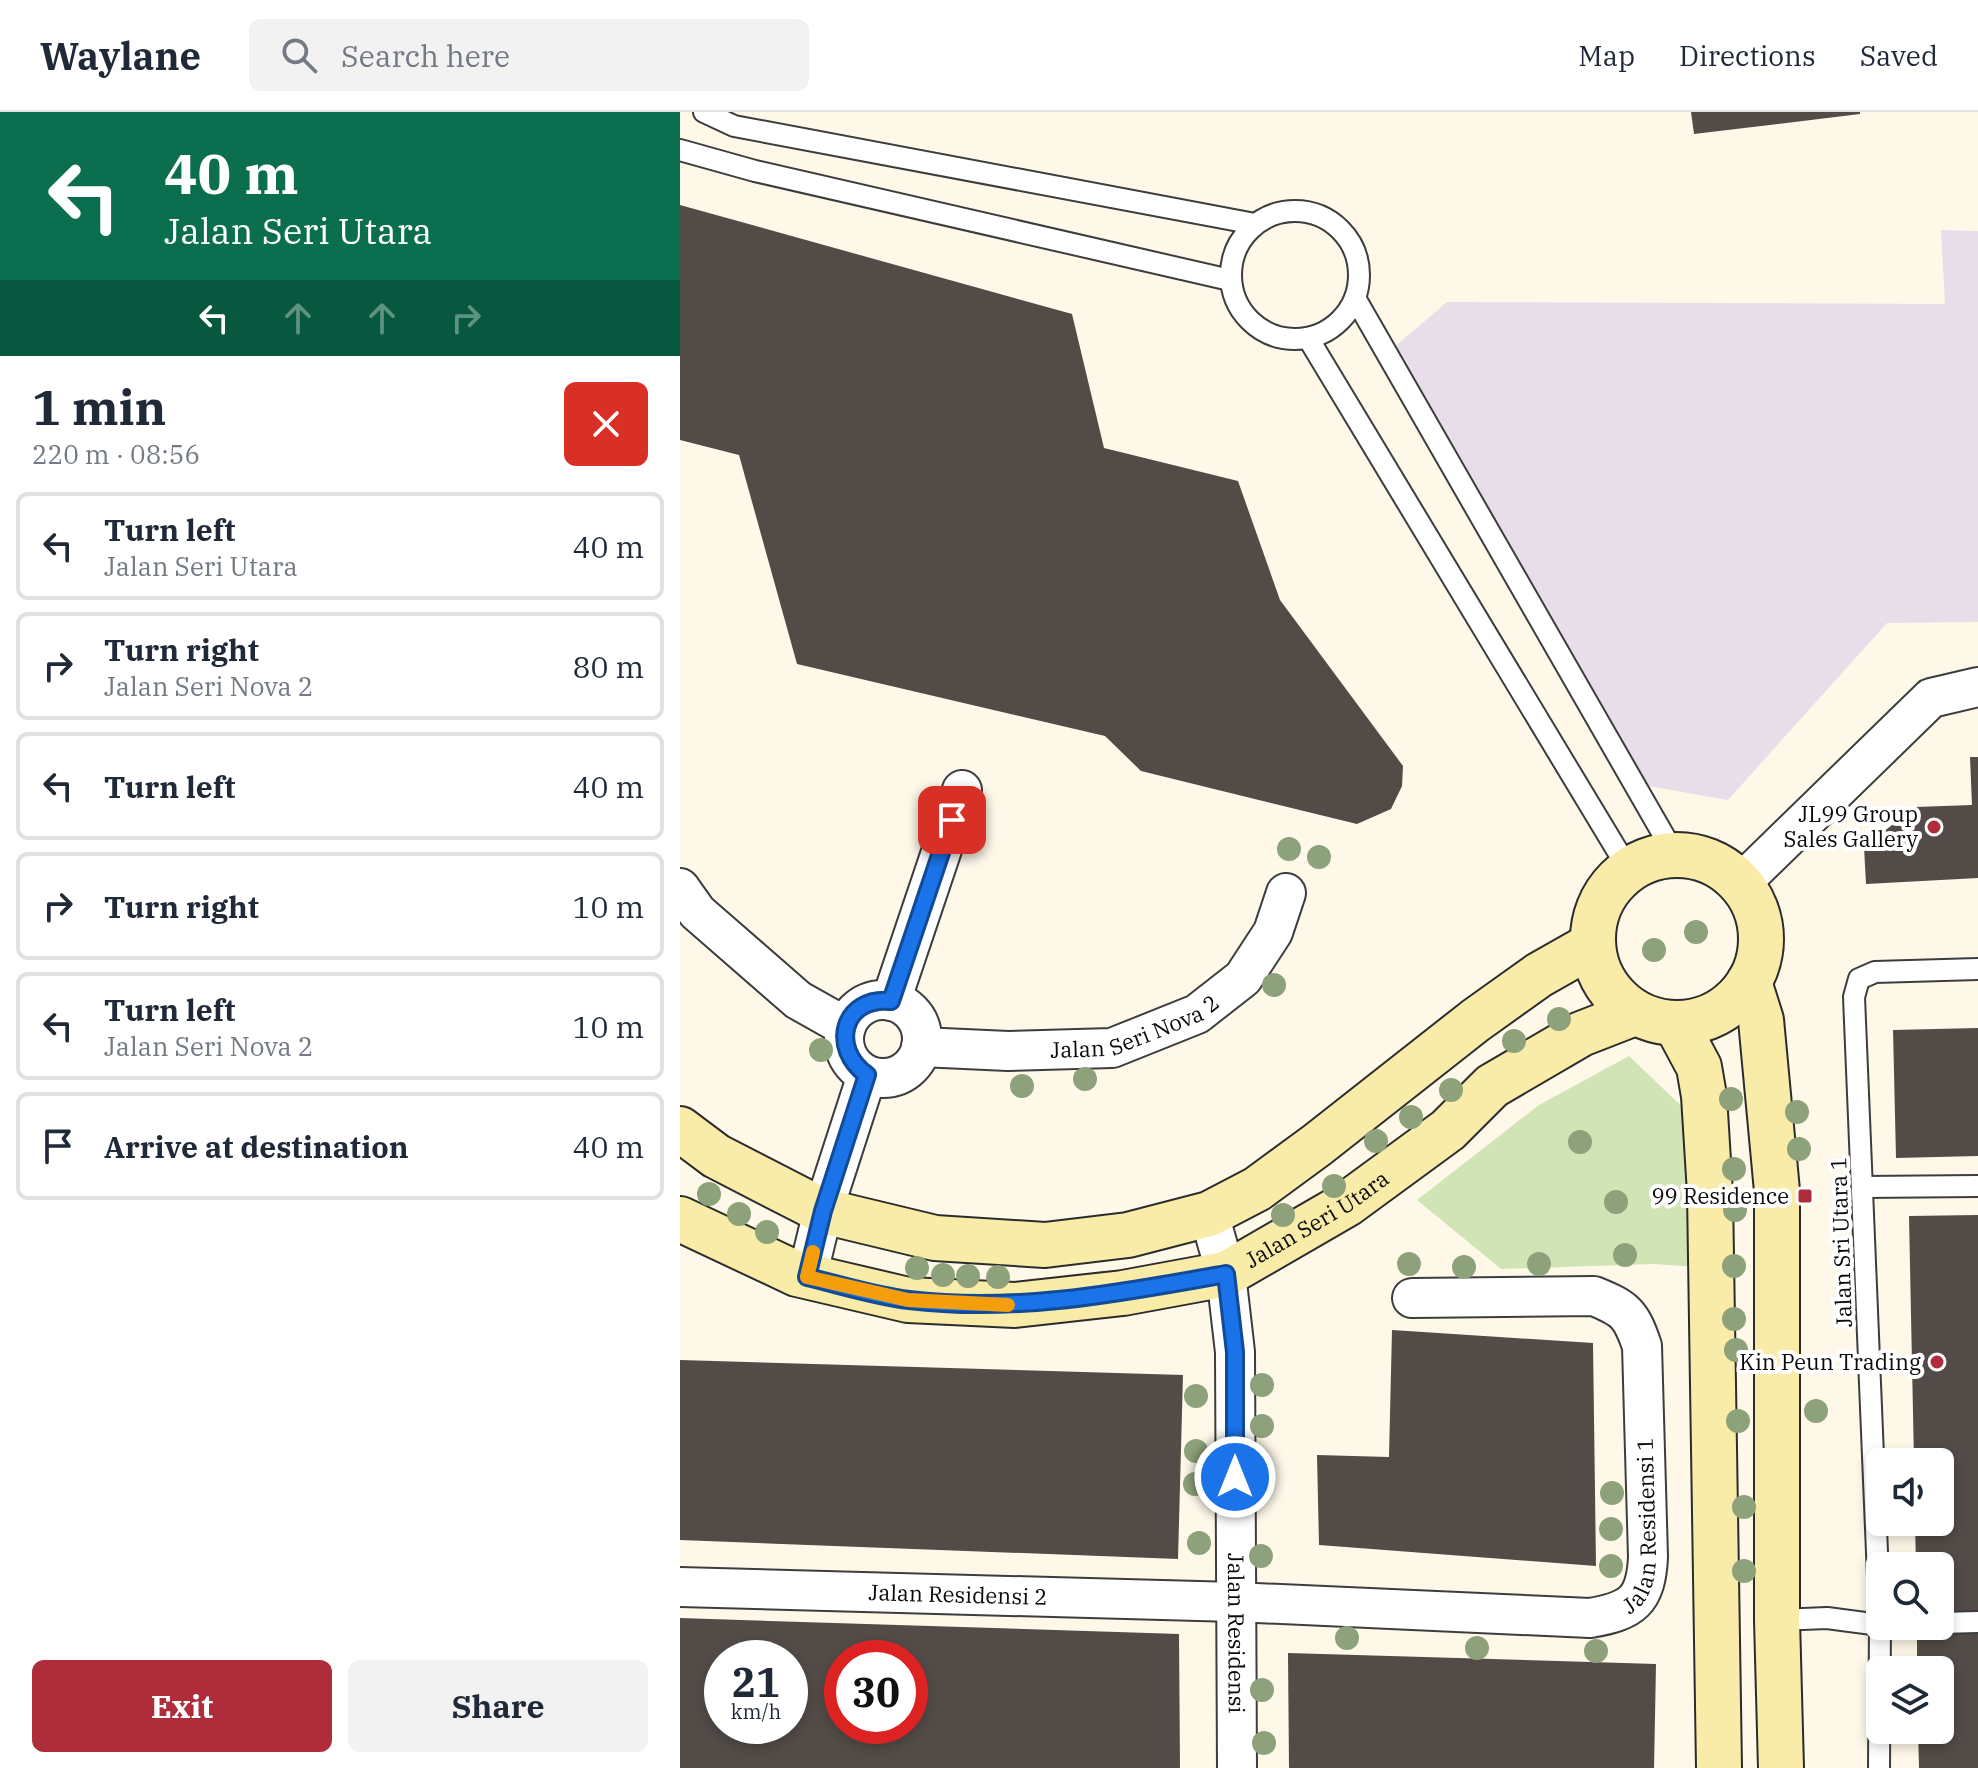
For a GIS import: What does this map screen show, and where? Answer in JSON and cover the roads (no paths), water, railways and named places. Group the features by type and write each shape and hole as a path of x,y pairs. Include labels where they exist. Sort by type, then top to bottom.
{"street":[{"path":"1740,884 1931,698 1978,687"},
{"path":"891,1001 962,790"},
{"path":"1656,1018 1705,1019 1730,1005 1749,982 1759,958 1761,932 1754,906 1740,884 1722,869 1700,859 1675,855 1651,860 1629,870 1608,890 1596,916 1592,945 1599,972 1614,995 1656,1018 1699,1067 1710,1193 1719,1768"},
{"path":"680,888 697,912 798,1000 846,1027"},
{"name":"Jalan Seri Nova 2","path":"921,1047 1008,1051 1112,1048 1197,1014 1243,978 1273,932 1286,893"},
{"path":"680,1129 716,1156 823,1211 935,1238 1045,1245 1128,1235 1209,1214 1257,1189 1476,1020 1539,975 1592,945"},
{"path":"1749,982 1761,1020 1777,1191 1777,1620 1781,1768"},
{"path":"891,1001 903,1006 919,1024 921,1047 910,1067 901,1074 890,1077 867,1075 850,1060 845,1050 846,1027 851,1017 869,1003 891,1001"},
{"name":"Jalan Seri Utara","path":"680,1219 807,1277 908,1300 1015,1305 1123,1293 1226,1274 1347,1204 1448,1130 1492,1086 1581,1034 1656,1018"},
{"path":"807,1277 823,1211 867,1075"},
{"name":"Jalan Residensi","path":"1209,1214 1226,1274 1235,1352 1237,1768"},
{"name":"Jalan Residensi 1","path":"1235,1602 1590,1618 1612,1615 1637,1602 1647,1580 1648,1557 1642,1346 1633,1320 1615,1305 1594,1296 1412,1298"},
{"name":"Jalan Residensi 2","path":"680,1587 1235,1602"}],"lane":[{"path":"704,112 734,126 1255,224"},
{"path":"680,150 770,175 1230,280"},
{"path":"1294,210 1315,214 1333,224 1348,239 1357,257 1359,278 1355,298 1345,316 1329,330 1308,338 1286,339 1265,332 1247,319 1235,301 1230,280 1232,258 1241,239 1255,224 1274,214 1294,210"},
{"path":"1355,298 1675,855"},
{"path":"1308,338 1629,870"},
{"name":"Jalan Sri Utara 1","path":"1877,1552 1854,997 1859,979 1875,972 1978,969"},
{"path":"1863,1187 1978,1186"},
{"path":"1777,1620 1827,1618 1866,1623"},
{"path":"1954,1623 1978,1622"},
{"name":"Jalan Sri Utara 1","path":"1879,1768 1880,1640"}],"place":[{"name":"JL99 Group Sales Gallery","path":"1934,827"},
{"name":"99 Residence","path":"1805,1196"},
{"name":"Kin Peun Trading","path":"1937,1362"}]}
